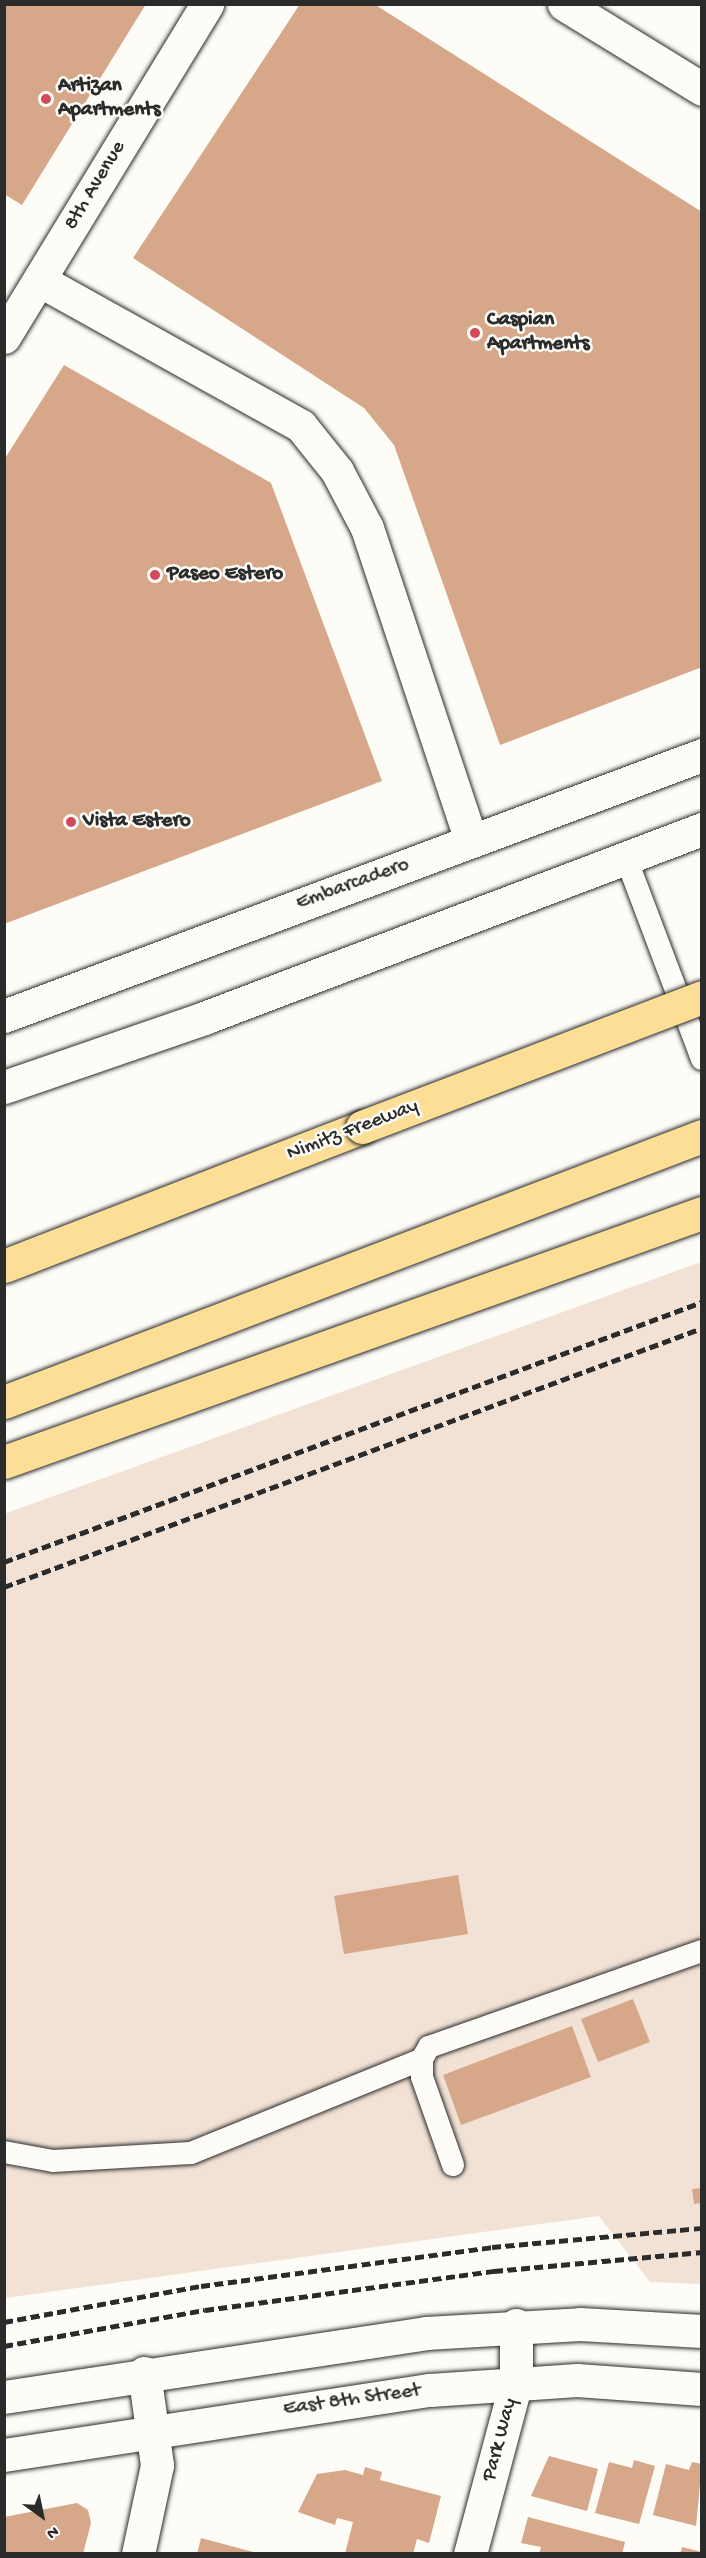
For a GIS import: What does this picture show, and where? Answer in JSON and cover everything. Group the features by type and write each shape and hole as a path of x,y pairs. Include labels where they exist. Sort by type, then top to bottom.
{"highway":[{"name":"Nimitz Freeway","path":"4,1266 702,997"},
{"path":"4,1402 702,1136"},
{"path":"4,1462 702,1213"}],"main road":[{"name":"8th Avenue","path":"4,337 207,4"},
{"path":"564,4 702,89"},
{"path":"39,280 301,426 337,471 367,528 471,841"},
{"name":"Embarcadero","path":"4,1016 702,755"},
{"path":"4,1087 702,829"},
{"path":"4,2397 144,2373 426,2333 516,2325 702,2331"},
{"name":"Park Way","path":"470,2553 516,2382 516,2325"},
{"path":"138,2553 156,2487 153,2430 144,2373"},
{"name":"East 8th Street","path":"4,2455 153,2430 516,2382 577,2380 702,2389"}],"lane":[{"path":"626,858 702,1059"},
{"path":"453,2165 422,2077 422,2059 429,2047 446,2039 702,1951"},
{"path":"4,2152 53,2161 192,2153 422,2059"}],"shaded area":[{"path":"701,1262 701,2284 650,2282 599,2216 5,2298 4,1514"}],"building":[{"name":"Artizan Apartments","path":"4,4 146,4 22,205 4,194"},
{"name":"Caspian Apartments","path":"300,4 374,4 702,212 702,667 500,745 394,445 364,408 133,258"},
{"name":"Paseo Estero","path":"64,365 271,483 382,781 4,924 4,460"},
{"path":"458,1875 468,1934 344,1954 334,1896"},
{"path":"633,1999 650,2042 598,2062 581,2019"},
{"path":"572,2026 591,2077 461,2125 443,2075"},
{"path":"702,2188 702,2203 694,2204 692,2189"},
{"path":"549,2456 598,2469 587,2511 531,2496"},
{"path":"634,2460 655,2466 639,2524 595,2513 609,2462 632,2468"},
{"path":"692,2462 702,2464 696,2526 653,2515 666,2464 689,2470"},
{"path":"365,2467 382,2472 380,2480 441,2496 429,2543 417,2539 413,2554 345,2554 353,2522 337,2518 335,2525 298,2512 317,2474 345,2470 363,2475"},
{"path":"77,2503 88,2510 91,2523 83,2554 4,2554 4,2517"},
{"path":"528,2517 625,2542 622,2554 539,2554 541,2547 521,2543"},
{"path":"201,2538 257,2553 197,2554"},
{"path":"682,2547 702,2552 702,2554 680,2554"}],"railway":[{"path":"4,1562 702,1302"},
{"path":"4,1587 702,1328"},
{"path":"4,2322 201,2286 492,2247 702,2228"},
{"path":"4,2346 205,2310 494,2271 702,2252"}],"place":[{"name":"Artizan Apartments","path":"46,99"},
{"name":"Caspian Apartments","path":"475,333"},
{"name":"Paseo Estero","path":"155,575"},
{"name":"Vista Estero","path":"71,822"}]}
